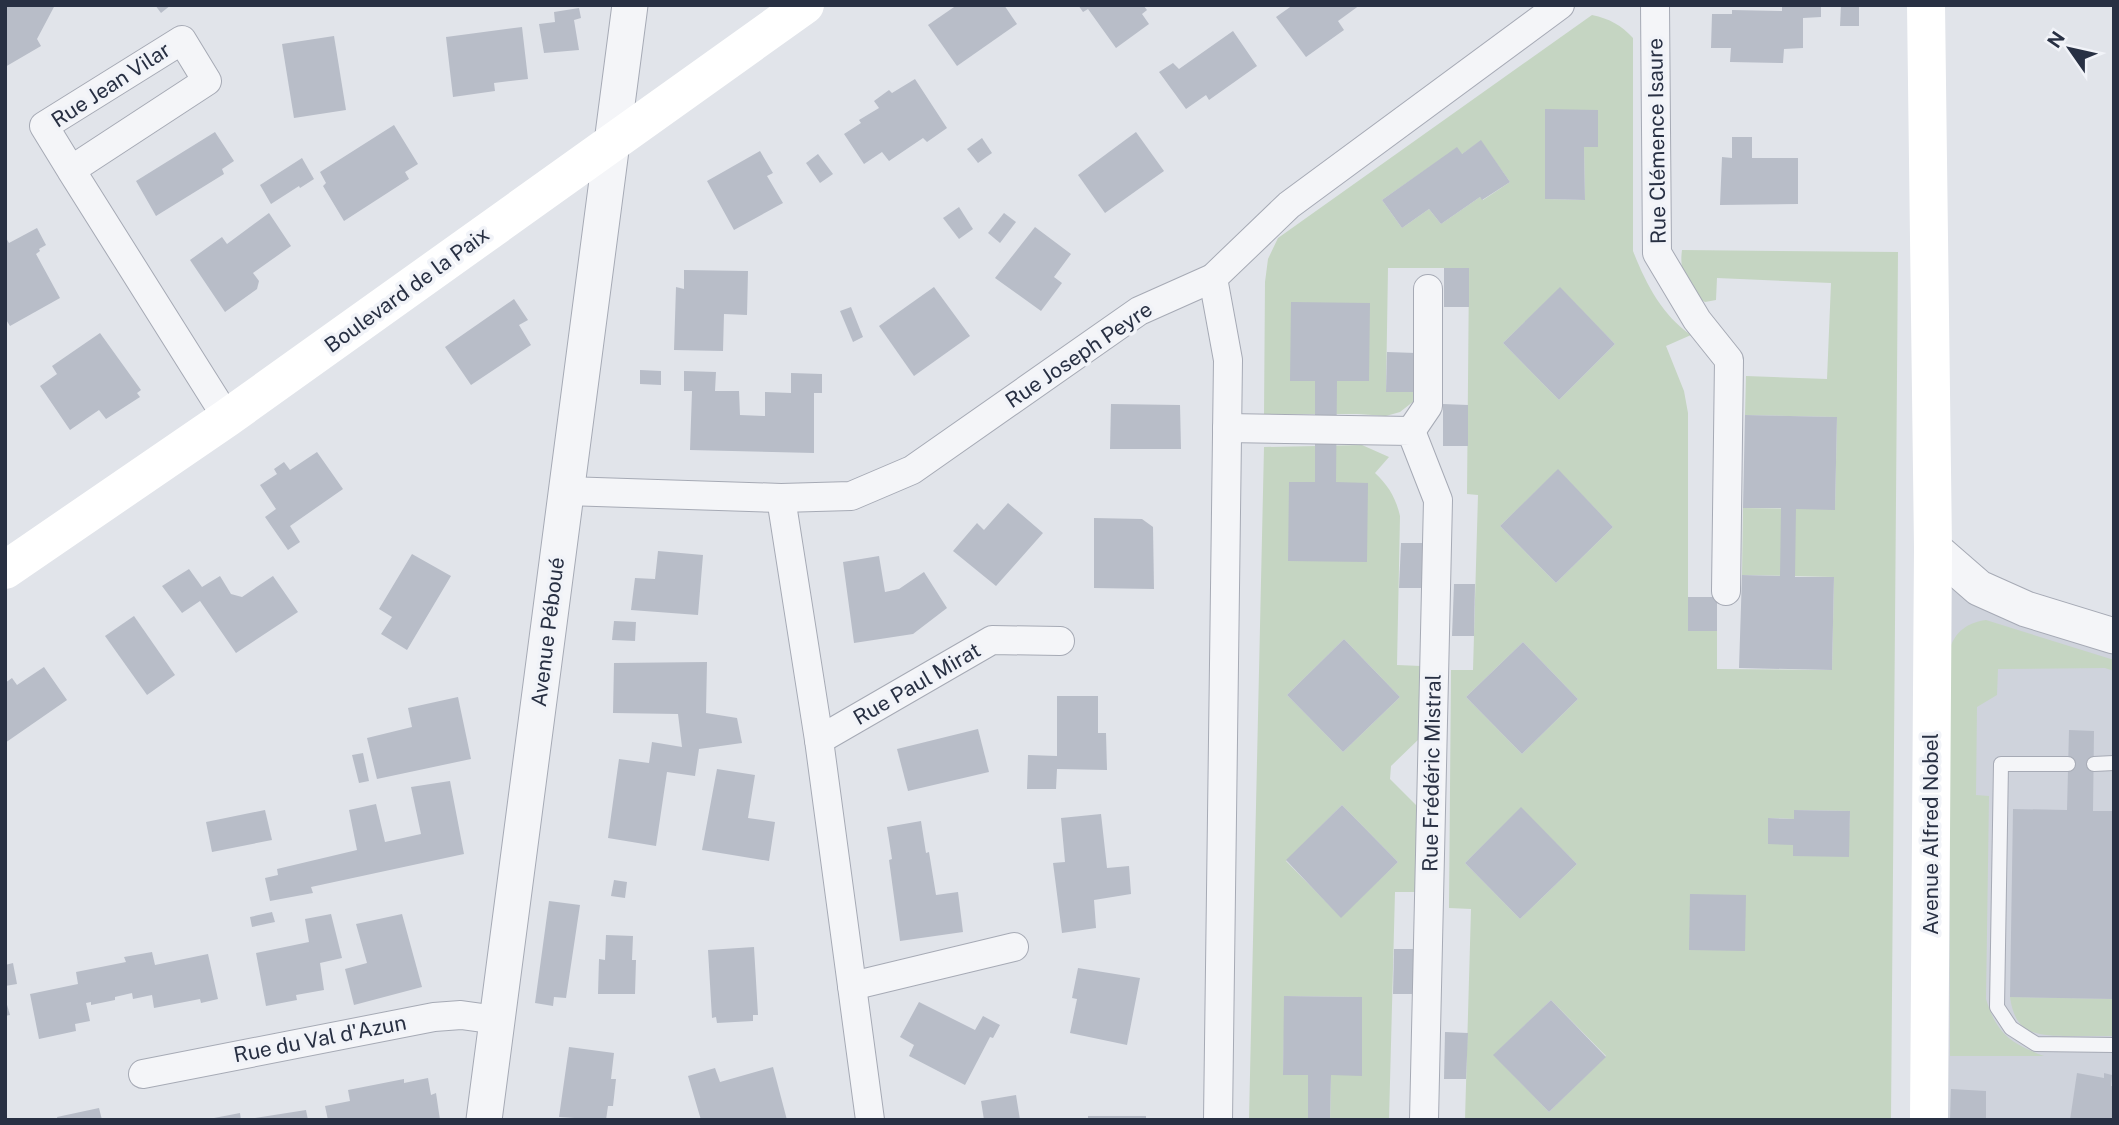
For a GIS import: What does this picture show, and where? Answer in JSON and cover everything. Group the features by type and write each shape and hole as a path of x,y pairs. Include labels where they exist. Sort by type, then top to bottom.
{"main road":[{"name":"Boulevard de la Paix","path":"5,570 227,418 805,5"},
{"name":"Avenue Alfred Nobel","path":"1926,5 1933,548 1929,1120"}],"street":[{"name":"Avenue Péboué","path":"484,1120 630,5"},
{"name":"Rue Joseph Peyre","path":"566,491 781,498 851,495 912,470 1139,311 1213,278 1289,205 1560,5"},
{"name":"Rue Clémence Isaure","path":"1655,5 1657,253 1697,320 1729,360 1726,591"},
{"name":"Rue Jean Vilar","path":"71,170 207,81 182,40 44,126 71,170 227,418"},
{"path":"1213,278 1228,359 1218,1120"},
{"path":"1227,428 1411,431 1427,406 1428,289"},
{"name":"Rue Frédéric Mistral","path":"1411,431 1438,500 1424,1120"},
{"path":"781,498 819,740 870,1120"},
{"path":"1933,548 1979,588 2025,609 2114,636"},
{"name":"Rue Paul Mirat","path":"819,740 992,640 1059,641"},
{"path":"852,986 1014,947"},
{"name":"Rue du Val d'Azun","path":"143,1074 434,1017 461,1015 497,1020"}],"lane":[{"path":"2094,764 2114,763"},
{"path":"2068,764 2001,764 1997,1007 2011,1028 2036,1044 2114,1045"}],"shaded area":[{"path":"1933,548 2114,636 2114,1120 1929,1120"}],"green space":[{"path":"1592,15 1615,23 1629,33 1633,38 1633,251 1656,298 1672,318 1691,335 1666,346 1684,391 1688,413 1688,630 1717,631 1717,669 1832,670 1834,577 1742,575 1743,508 1835,509 1837,417 1745,415 1746,376 1827,379 1831,283 1717,278 1716,300 1705,302 1698,298 1685,280 1682,250 1898,252 1891,1120 1465,1120 1471,909 1449,908 1451,670 1473,670 1478,495 1467,494 1469,268 1388,268 1386,391 1416,392 1414,401 1400,412 1386,416 1264,414 1265,282 1268,259 1278,238","holes":["1545,110 1598,110 1598,146 1584,147 1585,200 1545,199","1481,141 1510,182 1483,200 1480,197 1441,224 1429,209 1402,228 1382,200 1438,161 1462,154","1560,288 1615,344 1559,400 1503,343","1558,470 1613,527 1556,583 1500,526","1523,642 1578,699 1522,754 1466,697","1521,808 1577,864 1520,919 1465,863","1794,810 1850,811 1848,857 1794,845 1769,818 1794,819","1551,1000 1606,1056 1549,1112 1494,1055"]},
{"path":"1362,445 1389,457 1375,473 1391,492 1400,516 1397,665 1421,666 1421,737 1391,766 1390,779 1423,812 1420,892 1395,892 1389,1120 1330,1120 1331,1075 1362,1075 1362,997 1285,996 1283,1074 1308,1075 1308,1120 1249,1120 1264,447","holes":["1344,639 1400,697 1343,752 1287,695","1342,805 1398,862 1341,917 1286,861"]},
{"path":"1986,620 2114,660 2114,671 2105,668 1998,669 1997,695 1977,707 1976,795 1989,796 1986,999 1995,1021 2006,1036 2022,1047 2044,1056 1950,1056 1949,651 1963,629"},
{"path":"2010,997 2114,999 2114,1036 2047,1035 2030,1031 2017,1019"}],"building":[{"path":"5,5 55,5 37,39 41,46 5,67"},
{"path":"155,5 171,5 161,13"},
{"path":"957,5 1004,5 1017,24 957,66 928,25"},
{"path":"1078,5 1143,5 1147,10 1142,14 1149,24 1116,48 1088,9 1083,12"},
{"path":"1293,5 1360,5 1338,21 1344,30 1306,57 1276,17"},
{"path":"1782,5 1821,5 1821,17 1803,18 1803,48 1784,49 1783,63 1730,62 1731,48 1711,48 1712,14 1732,14 1732,10 1782,11"},
{"path":"1841,5 1859,5 1859,26 1840,26"},
{"path":"579,8 581,18 574,20 579,50 544,53 539,24 555,22 554,12"},
{"path":"522,27 528,79 494,83 495,91 453,97 446,37"},
{"path":"1233,31 1257,66 1209,100 1206,95 1186,109 1159,72 1173,63 1179,69"},
{"path":"334,36 346,110 294,118 282,44"},
{"path":"915,79 947,128 927,142 923,138 889,161 882,152 864,164 844,134 861,123 859,120 879,108 874,101 889,90 892,93"},
{"path":"1545,109 1598,110 1598,147 1584,147 1585,200 1545,199"},
{"path":"394,125 418,164 405,172 409,179 344,221 323,186 326,183 320,172"},
{"path":"215,132 234,161 222,169 224,174 156,216 136,181"},
{"path":"1136,132 1164,171 1105,213 1078,175"},
{"path":"1732,137 1752,137 1752,158 1798,158 1798,204 1720,205 1722,157 1732,158"},
{"path":"982,138 992,153 978,163 967,149"},
{"path":"1481,140 1510,182 1482,200 1480,197 1441,224 1429,209 1402,228 1382,200 1457,147 1462,154"},
{"path":"760,151 773,173 767,176 783,203 734,230 707,181"},
{"path":"818,154 833,174 820,183 806,163"},
{"path":"302,158 314,179 271,204 260,185"},
{"path":"959,207 973,229 959,239 943,218"},
{"path":"269,213 291,246 253,273 259,281 257,289 225,312 190,260 222,237 227,244"},
{"path":"1004,213 1016,222 1000,243 988,233"},
{"path":"1035,227 1071,254 1054,277 1062,283 1041,311 995,278"},
{"path":"37,228 46,245 36,254 60,298 10,326 5,318 5,236 9,243"},
{"path":"1444,268 1469,268 1469,307 1444,307"},
{"path":"684,270 748,271 747,315 724,314 723,351 674,350 676,287 684,289"},
{"path":"934,287 970,336 914,376 879,326"},
{"path":"1560,287 1615,344 1559,400 1503,343"},
{"path":"514,299 528,320 519,325 531,345 471,385 445,347"},
{"path":"1291,302 1370,303 1369,381 1337,381 1336,482 1368,483 1367,562 1288,561 1289,482 1315,482 1315,381 1290,381"},
{"path":"851,307 863,337 853,342 840,311"},
{"path":"100,333 141,390 137,393 140,397 106,419 99,410 70,430 40,386 57,374 52,366"},
{"path":"1387,352 1416,353 1416,392 1386,392"},
{"path":"640,370 661,371 661,385 640,384"},
{"path":"684,371 716,372 715,391 739,391 740,415 765,416 765,392 791,393 791,373 822,374 822,393 814,393 814,453 690,450 692,391 684,391"},
{"path":"1111,404 1180,405 1181,449 1110,449"},
{"path":"1443,404 1468,405 1468,446 1443,446"},
{"path":"1745,415 1837,417 1835,510 1796,509 1795,577 1834,577 1832,670 1739,668 1742,575 1780,576 1781,508 1743,508"},
{"path":"317,452 343,489 290,526 300,542 288,550 265,517 276,509 260,485 277,474 274,469 284,462 290,470"},
{"path":"1558,469 1613,527 1556,583 1500,526"},
{"path":"1008,503 1043,533 996,586 953,551 977,523 984,530"},
{"path":"1094,518 1142,519 1153,527 1154,589 1094,588"},
{"path":"1401,543 1424,543 1423,588 1399,588"},
{"path":"658,551 703,555 698,615 631,610 635,578 655,579"},
{"path":"412,554 451,576 407,650 381,634 392,617 379,609"},
{"path":"879,556 885,592 899,589 924,572 947,608 913,634 854,643 843,562"},
{"path":"189,569 202,587 220,576 231,594 242,597 273,576 298,612 236,653 200,601 182,613 162,586"},
{"path":"1454,584 1475,584 1474,636 1452,636"},
{"path":"1688,597 1717,597 1717,631 1688,631"},
{"path":"134,616 175,675 147,695 105,636"},
{"path":"614,621 636,622 635,641 612,640"},
{"path":"1344,639 1400,697 1343,752 1287,695"},
{"path":"1523,642 1578,699 1522,754 1466,697"},
{"path":"707,662 706,713 737,718 742,743 699,749 695,776 667,772 656,846 608,838 619,759 649,763 652,742 682,747 678,714 613,713 614,663"},
{"path":"44,667 67,700 5,743 5,683 12,678 17,685"},
{"path":"1057,696 1098,696 1098,733 1106,733 1107,770 1057,769 1056,789 1027,789 1028,755 1057,756"},
{"path":"458,697 471,759 377,779 367,738 412,727 408,708"},
{"path":"978,729 989,772 908,791 897,749"},
{"path":"2069,730 2094,731 2093,811 2114,811 2114,999 2010,997 2013,809 2067,810"},
{"path":"363,753 369,781 359,783 352,755"},
{"path":"717,769 755,775 748,818 775,822 769,861 702,850"},
{"path":"450,781 464,854 311,887 313,893 270,901 265,878 278,875 277,869 357,850 349,810 376,804 385,842 421,834 411,787"},
{"path":"1342,805 1398,862 1341,918 1286,860"},
{"path":"1521,807 1577,864 1520,919 1465,863"},
{"path":"265,810 272,840 212,852 206,822"},
{"path":"1794,810 1850,811 1849,857 1793,856 1793,845 1768,844 1768,818 1794,819"},
{"path":"1101,814 1107,868 1129,866 1131,894 1094,900 1096,928 1062,933 1053,863 1065,862 1061,818"},
{"path":"921,821 936,895 958,892 963,932 900,941 887,827"},
{"path":"614,880 627,882 625,898 611,896"},
{"path":"1690,894 1746,895 1745,951 1689,950"},
{"path":"549,901 580,905 566,998 554,997 553,1006 535,1003"},
{"path":"272,912 275,922 252,927 250,917"},
{"path":"331,914 342,958 320,963 324,990 296,995 297,1000 266,1006 256,953 309,942 305,919"},
{"path":"402,914 422,987 354,1005 345,969 367,963 356,924"},
{"path":"606,935 633,936 632,960 636,960 635,994 598,994 599,959 605,960"},
{"path":"754,947 758,1015 753,1015 753,1021 717,1023 716,1017 712,1018 708,950"},
{"path":"1394,949 1419,949 1418,994 1393,994"},
{"path":"152,952 155,965 208,954 218,999 201,1003 200,999 154,1008 152,995 133,999 132,993 115,997 115,1000 91,1005 91,1002 86,1003 90,1021 75,1024 76,1031 39,1039 30,994 78,984 76,972 126,962 124,957"},
{"path":"13,963 17,984 5,986 5,965"},
{"path":"1078,968 1140,978 1127,1045 1070,1033 1077,999 1072,998"},
{"path":"1284,996 1362,997 1362,1076 1331,1075 1330,1120 1308,1120 1308,1075 1283,1075"},
{"path":"5,998 10,1015 5,1016"},
{"path":"1551,1000 1606,1057 1549,1112 1493,1055"},
{"path":"919,1002 975,1030 983,1016 1000,1025 993,1038 990,1037 965,1085 909,1056 914,1045 900,1037"},
{"path":"1445,1032 1468,1033 1466,1079 1444,1079"},
{"path":"569,1047 614,1053 611,1079 616,1079 613,1106 608,1106 606,1120 559,1117"},
{"path":"773,1067 787,1120 701,1120 688,1076 715,1068 720,1082"},
{"path":"2077,1073 2104,1078 2104,1073 2112,1075 2114,1120 2070,1120"},
{"path":"428,1078 431,1095 436,1093 440,1120 328,1120 325,1106 350,1101 348,1090 404,1079 404,1083"},
{"path":"1951,1089 1986,1091 1986,1120 1950,1120"},
{"path":"1016,1095 1020,1120 984,1120 981,1101"},
{"path":"99,1108 102,1120 58,1120 57,1117"},
{"path":"306,1110 308,1120 255,1118"},
{"path":"240,1113 241,1120 214,1120 214,1118"},
{"path":"1088,1116 1146,1116 1146,1120 1088,1120"}]}
